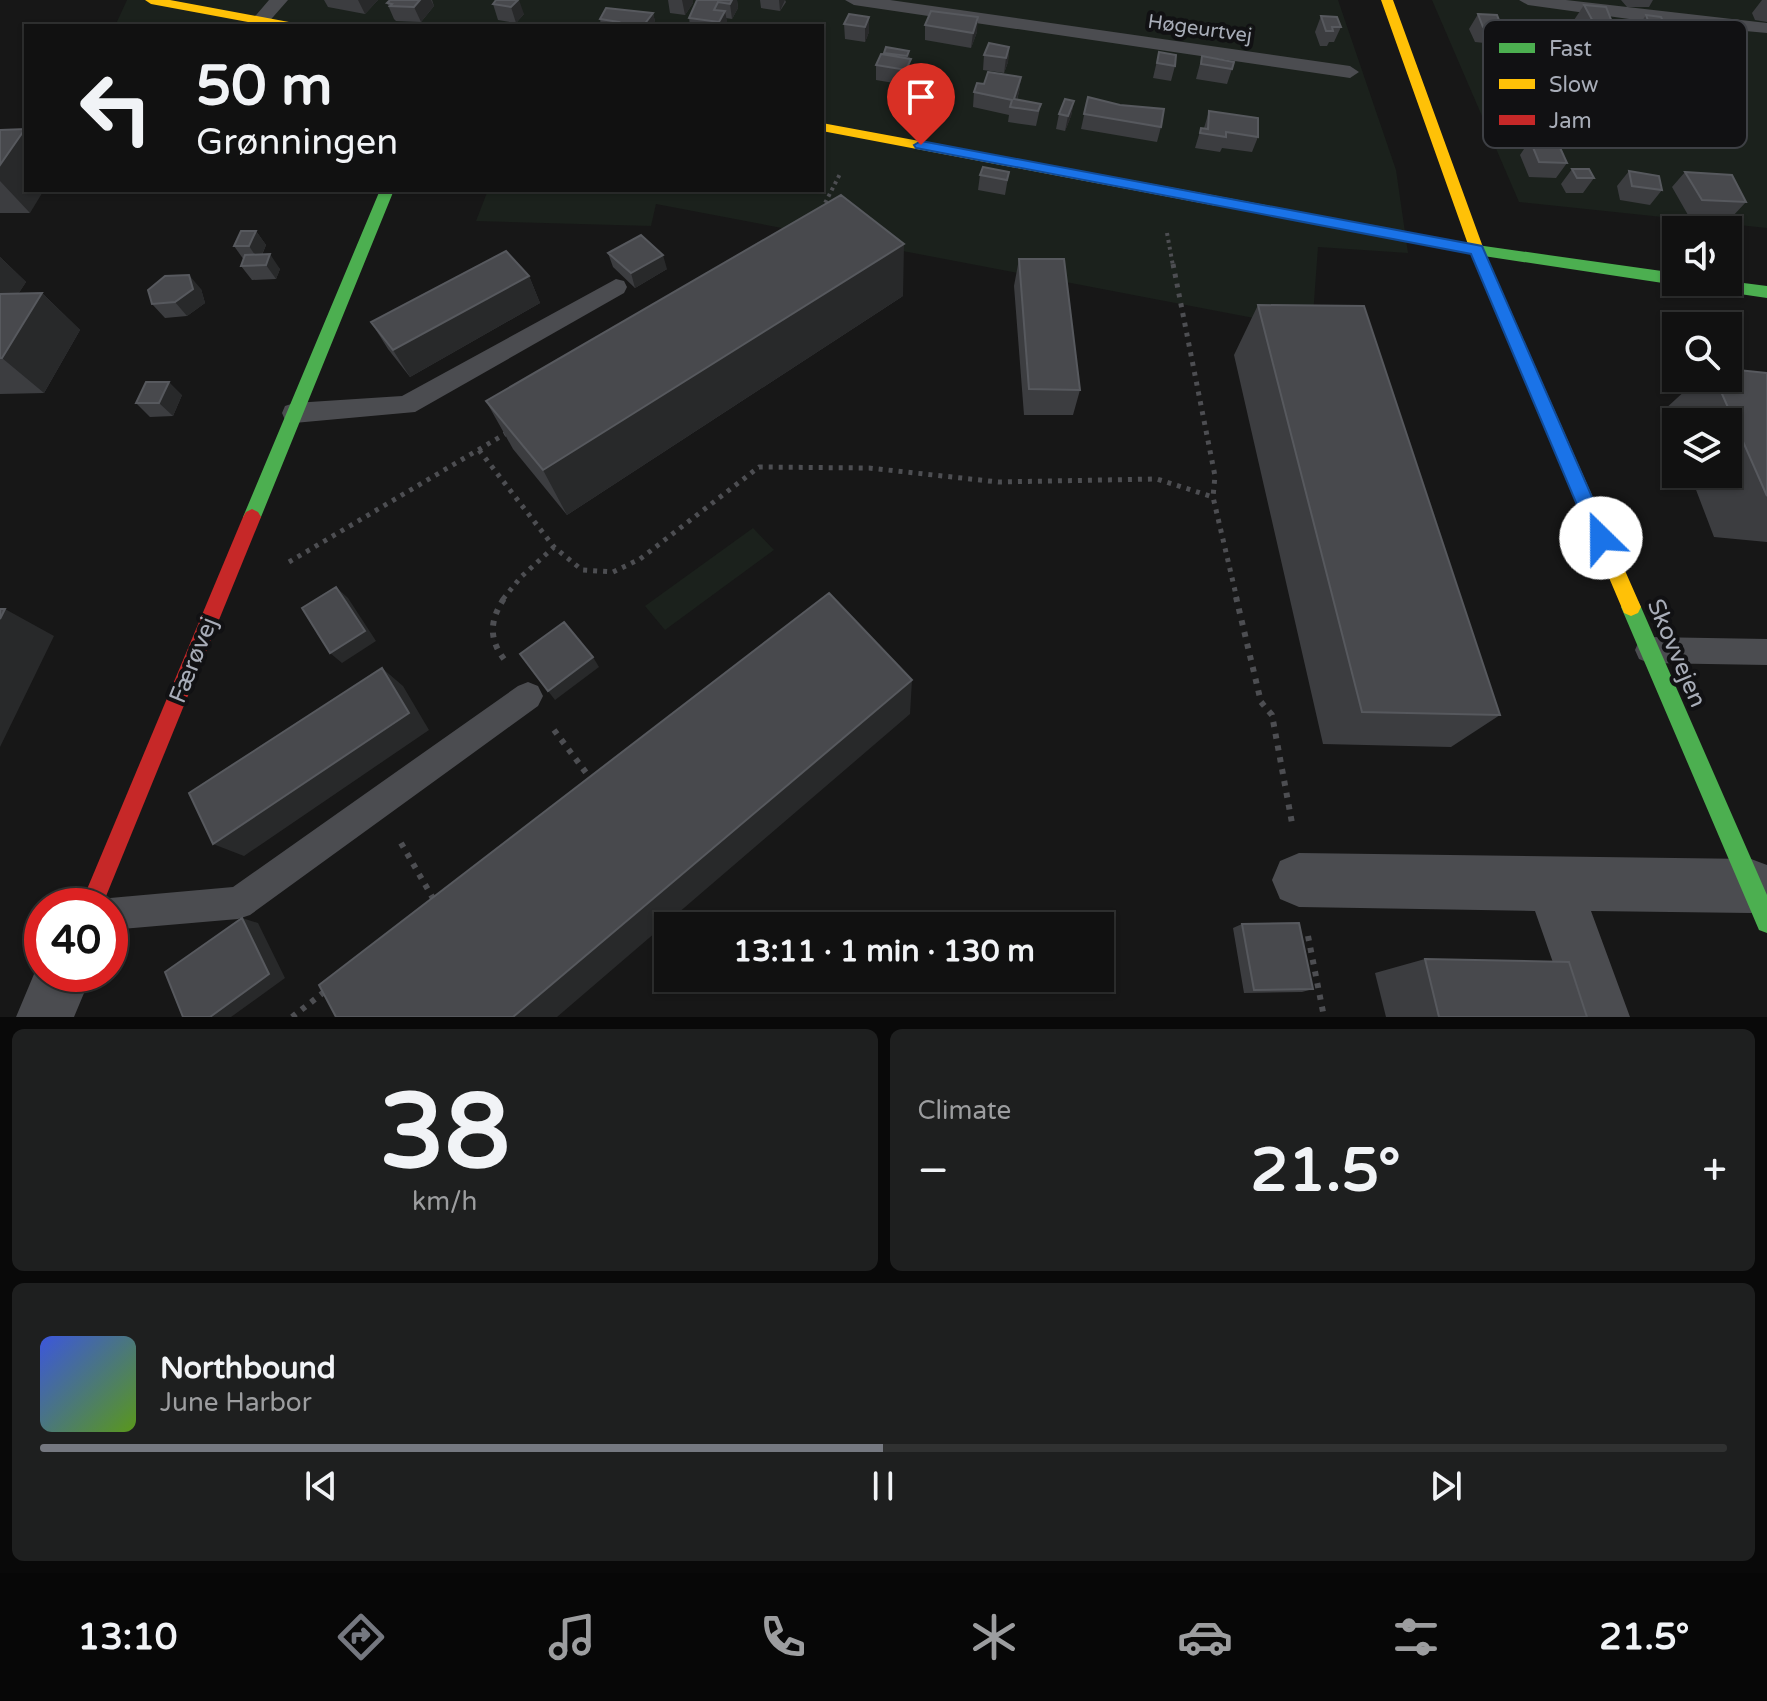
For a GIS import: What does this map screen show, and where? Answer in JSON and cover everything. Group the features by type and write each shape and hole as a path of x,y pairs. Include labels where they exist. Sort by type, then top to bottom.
{"street":[{"path":"151,0 277,24"},
{"name":"Skovvejen","path":"1387,0 1477,250 1759,904"},
{"path":"824,127 1477,250 1662,277"},
{"name":"Færøvej","path":"98,888 386,192"},
{"path":"1742,288 1767,292"},
{"path":"1299,880 1553,882 1759,904"},
{"path":"1553,882 1601,1017"},
{"path":"45,1017 55,992"}],"lane":[{"path":"260,21 279,0"},
{"name":"Høgeurtvej","path":"854,0 1350,72"},
{"path":"1528,0 1680,20"},
{"path":"1747,26 1767,28"},
{"path":"294,413 406,405 616,287"},
{"path":"1649,650 1767,652"},
{"path":"128,912 238,903 528,696"}],"path":[{"path":"819,216 860,134"},
{"path":"1159,190 1215,476 1213,497 1261,702 1272,715 1324,1017"},
{"path":"232,565 286,564 517,427"},
{"path":"479,450 554,547 582,570 613,572 640,559 759,467 869,468 998,482 1157,479 1213,497"},
{"path":"582,793 606,774"},
{"path":"378,803 437,905 449,895"},
{"path":"292,1017 338,982"},
{"path":"325,992 331,1004"}],"shaded area":[{"path":"127,0 1338,0 1396,170 1408,253 1318,247 1312,329 656,204 651,226 476,221 487,192 824,192 824,24 116,24"},
{"path":"1432,0 1767,0 1767,228 1742,225 1742,216 1662,217 1519,202 1496,148 1747,148 1747,20 1483,20 1483,118"},
{"path":"753,528 774,550 665,630 645,606"}],"building":[{"path":"390,0 420,0 414,7 390,6 392,4 387,3"},
{"path":"496,0 518,0 511,7 493,4"},
{"path":"697,0 732,0 730,4 718,2 714,10 725,11 719,22 689,18"},
{"path":"1584,5 1606,7 1611,20 1592,20"},
{"path":"606,8 653,13 645,24 618,24 619,22 600,19"},
{"path":"931,11 978,17 973,33 925,25"},
{"path":"849,14 869,17 865,27 844,24"},
{"path":"1478,14 1497,15 1499,20 1483,20 1483,27"},
{"path":"1646,15 1661,17 1662,20 1648,20"},
{"path":"1321,16 1337,17 1341,27 1326,31"},
{"path":"989,43 1009,47 1006,58 984,55"},
{"path":"886,47 909,51 907,56 884,53"},
{"path":"1159,52 1176,55 1175,66 1157,63"},
{"path":"881,54 911,59 906,70 876,65"},
{"path":"1202,56 1234,62 1232,69 1201,64"},
{"path":"988,72 1021,77 1014,99 1041,104 1038,111 1010,107 1012,100 974,92 977,83 984,84"},
{"path":"1088,97 1120,105 1164,109 1161,127 1084,114"},
{"path":"1065,99 1074,101 1068,116 1059,114"},
{"path":"1209,111 1258,118 1258,137 1226,132 1226,137 1200,133 1201,128 1208,129"},
{"path":"24,129 0,165 0,130"},
{"path":"1533,148 1560,148 1567,163 1539,162"},
{"path":"983,167 1009,172 1007,180 980,175"},
{"path":"1572,169 1589,169 1594,178 1577,178"},
{"path":"1629,171 1659,176 1662,190 1632,186"},
{"path":"1685,172 1732,175 1746,202 1702,200"},
{"path":"841,195 904,244 543,470 486,401"},
{"path":"241,231 256,231 249,246 234,246"},
{"path":"641,235 663,255 631,273 608,253"},
{"path":"506,251 529,276 393,350 371,322"},
{"path":"270,254 266,265 241,266 245,255"},
{"path":"1019,259 1064,259 1080,390 1029,389"},
{"path":"189,275 193,289 175,302 152,304 148,290 165,276"},
{"path":"42,293 2,358 0,358 0,294"},
{"path":"1258,305 1364,306 1500,715 1362,712"},
{"path":"1742,370 1767,373 1767,496 1742,439 1742,408 1728,408 1721,392 1742,392"},
{"path":"146,382 169,382 159,403 136,403"},
{"path":"336,587 365,631 330,653 302,608"},
{"path":"829,593 912,680 513,1017 336,1017 319,985"},
{"path":"564,622 593,657 548,691 520,654"},
{"path":"382,668 409,713 213,844 189,793"},
{"path":"242,918 269,974 210,1017 183,1017 165,972"},
{"path":"1299,923 1313,989 1254,990 1242,924"},
{"path":"1425,959 1569,962 1587,1017 1439,1017"}],"traffic: fast":[{"path":"252,517 386,192"},
{"path":"1217,201 1477,250 1662,277"},
{"path":"1742,288 1767,292"},
{"path":"1631,607 1767,922"}],"traffic: slow":[{"path":"151,0 278,24"},
{"path":"1387,0 1477,250 1631,607"},
{"path":"824,127 1217,201"}],"traffic: jam":[{"path":"98,888 252,517"}],"route":[{"path":"921,145 1477,250 1601,538"}]}
